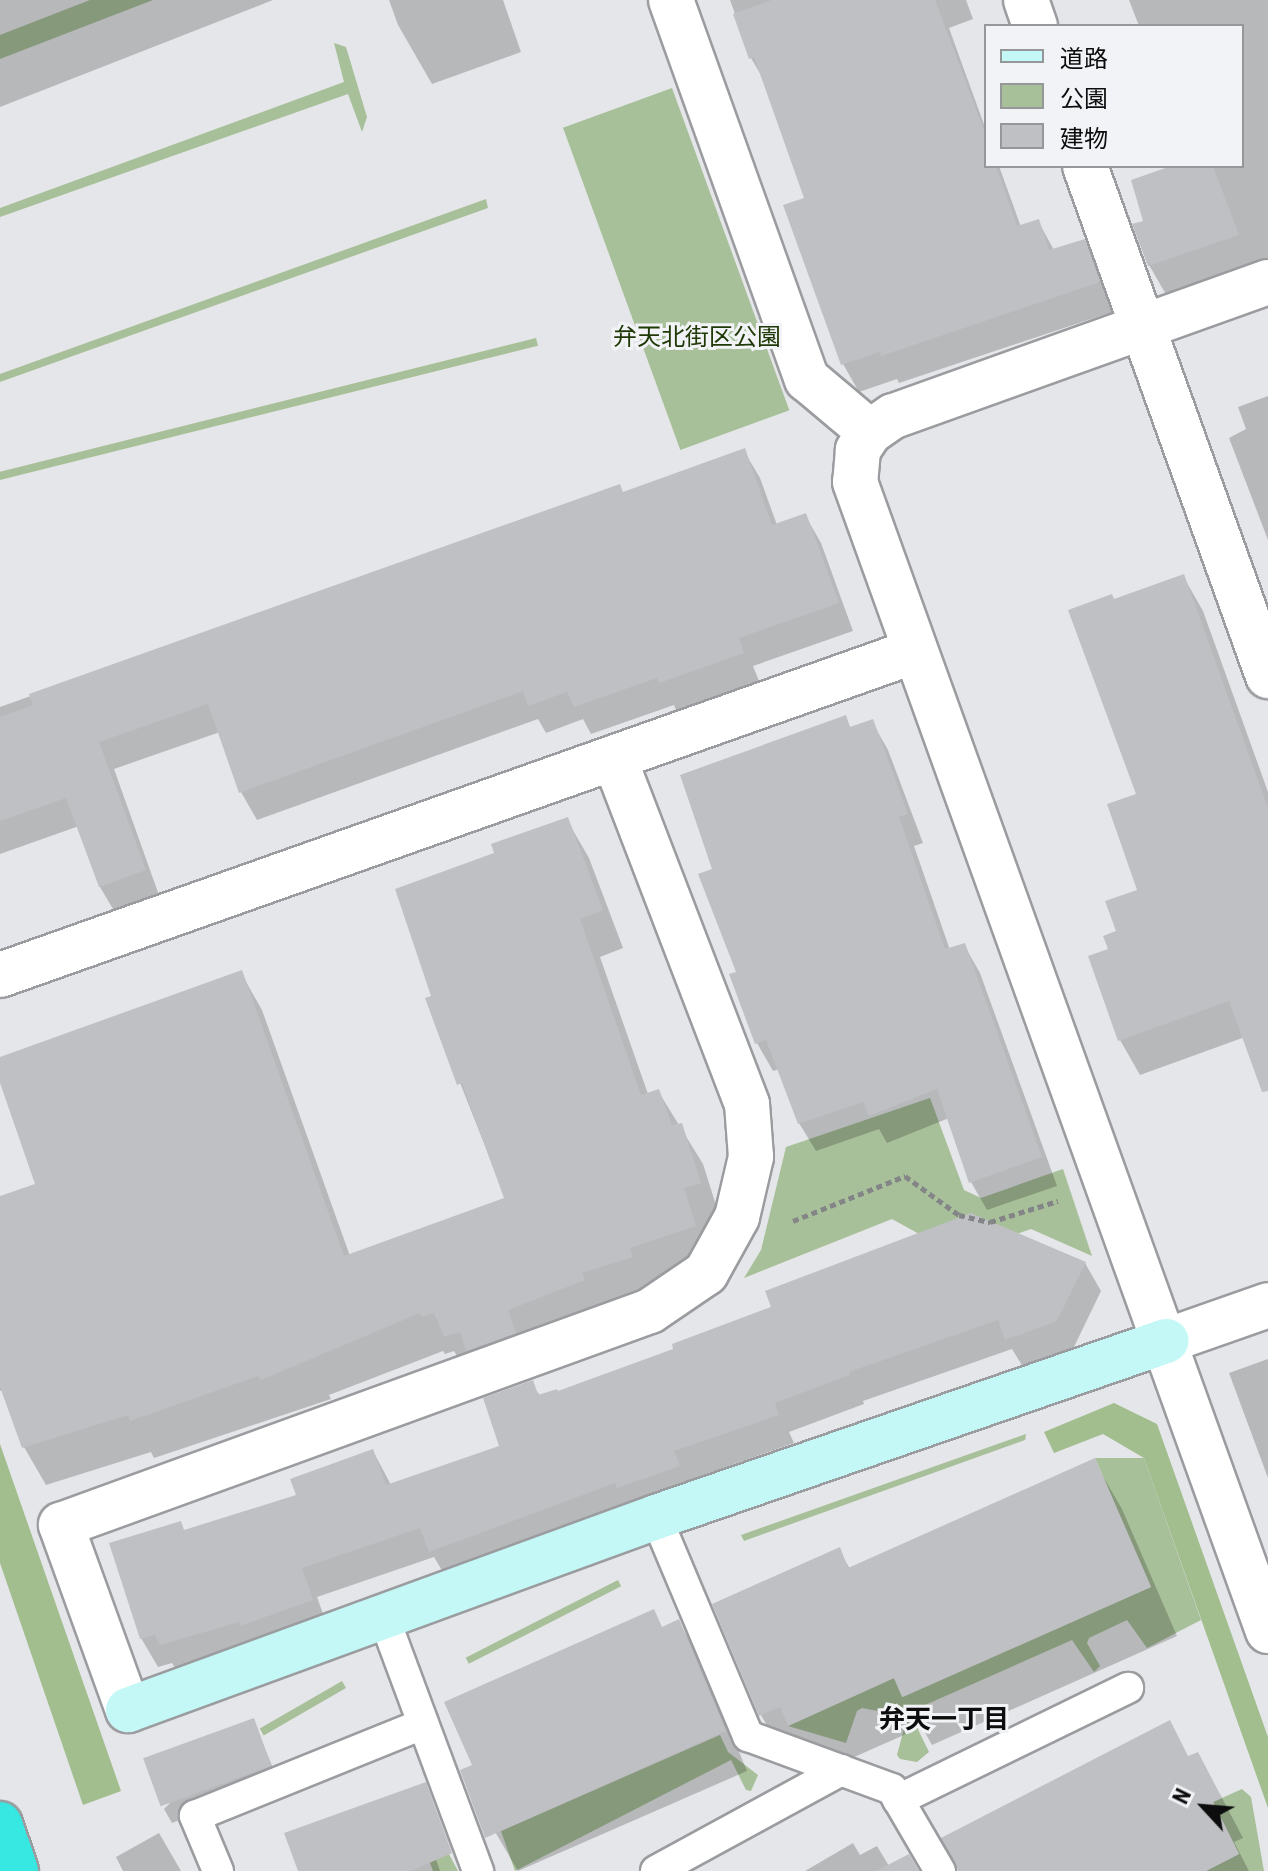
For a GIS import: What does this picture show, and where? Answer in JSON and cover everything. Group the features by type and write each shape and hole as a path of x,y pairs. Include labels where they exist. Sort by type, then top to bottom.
{"highway":[{"path":"0,1824 16,1871"}],"street":[{"path":"671,0 807,379 870,432"},
{"path":"1026,0 1034,24"},
{"path":"1086,168 1143,329 1260,632 1268,676"},
{"path":"1268,282 893,416 870,432 858,450 855,482 1268,1631"},
{"path":"0,975 915,651"},
{"path":"614,758 747,1104 751,1157 737,1217 706,1273 650,1311 61,1525 128,1710 656,1517 1268,1305"}],"lane":[{"path":"656,1517 748,1736 892,1789 940,1871"},
{"path":"384,1618 478,1871"},
{"path":"898,1800 1128,1688"},
{"path":"218,1871 195,1816 423,1724"},
{"path":"656,1871 841,1770"}],"path":[{"path":"737,1217 786,1224 905,1176 959,1215 990,1222 1044,1204 1110,1189"}],"green space":[{"path":"90,0 153,0 0,59 0,35"},
{"path":"334,43 346,47 367,117 362,132 348,94 0,217 0,208 344,82"},
{"name":"弁天北街区公園","path":"672,88 789,410 680,450 563,128"},
{"path":"486,199 488,208 0,382 0,374"},
{"path":"536,338 538,346 0,480 0,472"},
{"path":"930,1098 964,1190 981,1198 1063,1169 1092,1256 1031,1229 962,1253 948,1250 892,1219 744,1278 761,1250 786,1147"},
{"path":"1114,1403 1157,1424 1268,1737 1268,1808 1144,1458 1103,1434 1054,1453 1044,1432"},
{"path":"1026,1434 1025,1440 744,1541 741,1535"},
{"path":"0,1444 121,1791 83,1805 0,1563"},
{"path":"1095,1458 1144,1458 1201,1620 1147,1648 1127,1620 1089,1638 1087,1643 1100,1666 1094,1672 1072,1640 916,1709 912,1717 929,1752 917,1762 900,1759 897,1755 906,1721 904,1716 862,1708 857,1711 846,1743 788,1726 894,1678 903,1697 1151,1587"},
{"path":"618,1580 621,1586 469,1664 466,1658"},
{"path":"342,1681 346,1688 264,1735 260,1728"},
{"path":"720,1735 728,1752 758,1775 751,1791 746,1790 731,1760 515,1871 501,1831"},
{"path":"1242,1789 1251,1797 1264,1871 1206,1871 1239,1854 1213,1802"},
{"path":"404,1790 415,1790 458,1871 433,1871"}],"building":[{"path":"772,0 935,0 984,131 984,168 997,168 1017,226 1039,219 1049,250 1085,239 1100,282 881,356 880,352 841,365 783,205 804,198 754,57 749,59 733,14"},
{"path":"1165,168 1214,168 1239,235 1148,266 1132,224 1143,221 1131,180"},
{"path":"745,448 772,525 806,513 839,603 739,638 744,653 659,683 657,678 574,707 567,692 528,706 523,691 239,793 208,704 99,742 146,870 99,887 66,798 0,821 0,717 33,705 29,694 620,484 623,492"},
{"path":"1184,574 1268,808 1268,1091 1262,1092 1229,1001 1118,1041 1088,956 1108,949 1103,936 1116,931 1105,901 1137,890 1107,804 1136,794 1068,610 1112,594 1114,599"},
{"path":"846,715 850,727 873,719 908,814 899,817 945,949 965,943 1042,1157 969,1183 937,1089 869,1116 863,1102 798,1124 766,1040 755,1044 729,974 736,972 698,874 712,869 680,775"},
{"path":"568,817 603,910 580,919 641,1095 659,1089 672,1125 682,1123 701,1183 684,1188 696,1226 630,1248 633,1257 582,1273 585,1280 508,1310 516,1333 466,1351 460,1332 444,1337 434,1313 422,1317 420,1313 261,1380 258,1376 130,1421 128,1415 22,1448 0,1387 0,1196 35,1184 0,1083 0,1057 242,970 344,1256 504,1198 462,1083 457,1085 425,998 431,996 395,889 494,853 491,844"},
{"path":"971,1213 1086,1262 1057,1321 1005,1340 998,1320 849,1372 850,1375 775,1403 779,1415 674,1451 680,1466 617,1488 615,1483 429,1552 420,1528 302,1568 313,1600 240,1626 239,1622 160,1645 155,1635 140,1639 109,1543 181,1521 184,1530 296,1495 290,1479 373,1449 386,1485 499,1446 483,1398 533,1380 538,1395 558,1391 673,1349 672,1344 771,1307 765,1291"},
{"path":"1095,1458 1151,1587 902,1697 894,1678 788,1726 780,1707 759,1716 712,1604 840,1547 848,1568"},
{"path":"654,1609 662,1627 679,1619 726,1731 485,1838 460,1770 472,1765 444,1702"},
{"path":"254,1718 271,1766 161,1806 143,1758"},
{"path":"1170,1720 1188,1756 1198,1752 1222,1798 1213,1802 1239,1854 1206,1871 958,1871 941,1838"},
{"path":"426,1782 452,1853 411,1871 298,1871 284,1833"},
{"path":"909,1854 919,1871 876,1871"}],"district":[{"name":"弁天一丁目","path":"944,1720"}]}
